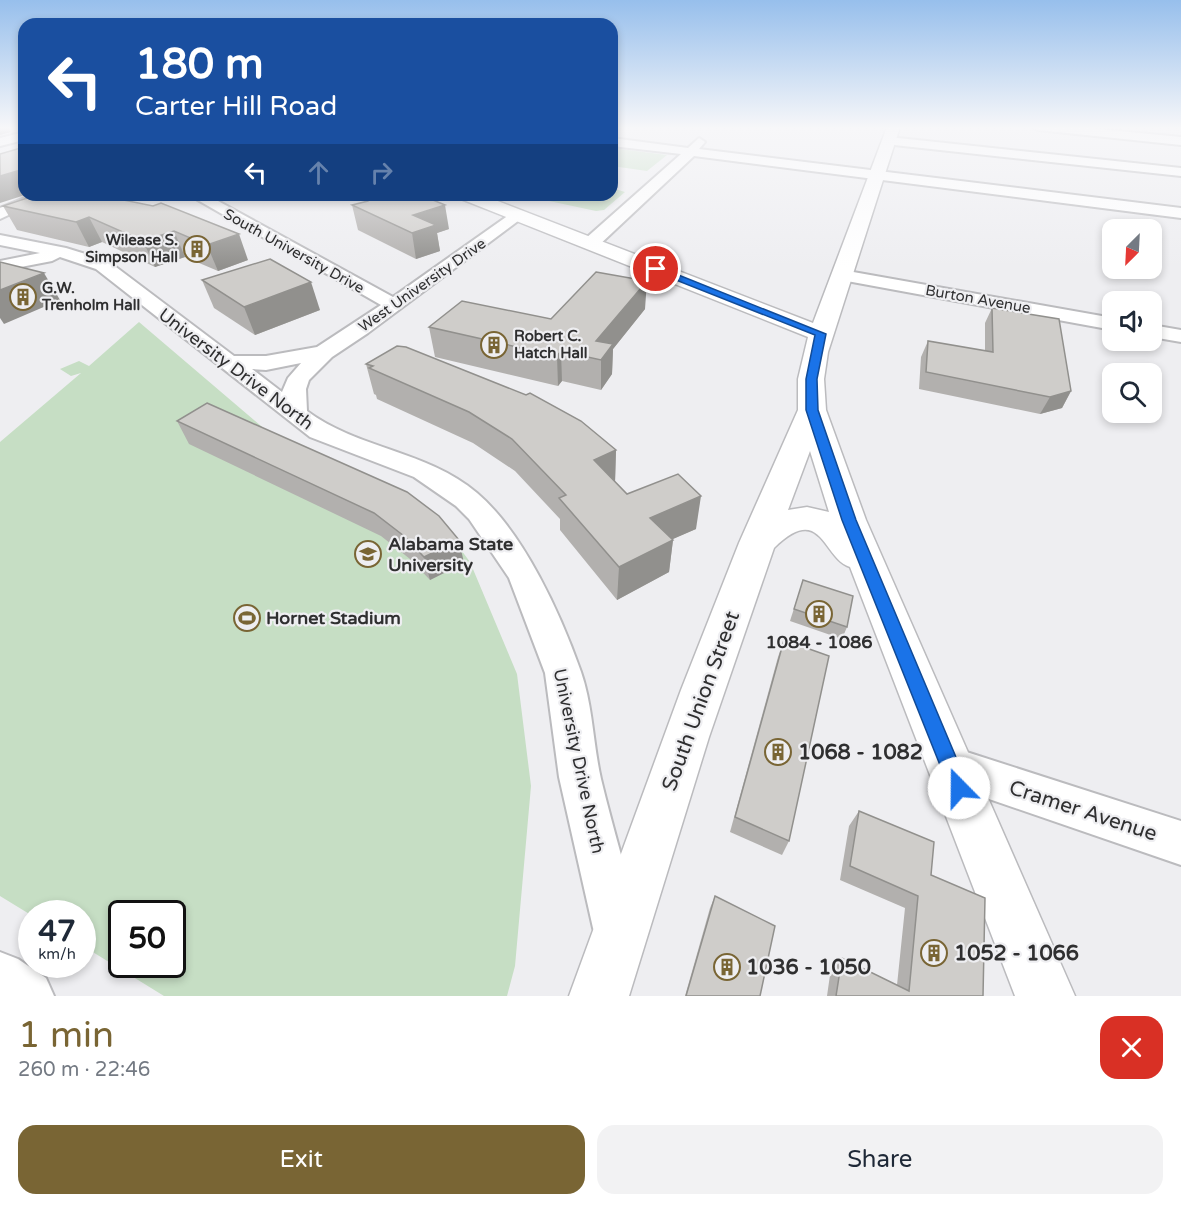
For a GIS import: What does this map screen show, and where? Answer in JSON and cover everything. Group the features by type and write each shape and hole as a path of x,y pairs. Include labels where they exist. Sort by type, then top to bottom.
{"main road":[{"path":"877,175 821,334 811,379 812,410 849,520 1046,996"},
{"path":"482,201 821,334"},
{"name":"South Union Street","path":"599,996 620,942 670,784 757,543 812,410"},
{"path":"757,543 781,523 800,519 819,522 840,535 870,570"}],"street":[{"path":"591,243 667,173"},
{"path":"865,173 1181,213"},
{"path":"0,214 30,201"},
{"name":"South University Drive","path":"207,201 394,305"},
{"name":"West University Drive","path":"295,413 294,389 299,378 324,352 394,305 518,215"},
{"name":"University Drive North","path":"0,240 66,253 102,265 319,432 408,464 443,482 479,512 513,557 533,594 563,673 574,728 580,777 620,942"},
{"path":"0,266 66,253"},
{"name":"Burton Avenue","path":"842,275 1102,322"},
{"path":"1162,333 1181,336"},
{"name":"West University Drive","path":"226,362 266,363 324,352"},
{"name":"Cramer Avenue","path":"951,767 1181,843"},
{"path":"0,977 28,996"}],"green space":[{"path":"618,190 625,192 618,198"},
{"path":"549,201 614,201 604,210 596,211"},
{"name":"Hornet Stadium","path":"139,322 281,443 436,516 470,562 517,674 531,786 515,966 507,996 164,996 135,978 186,978 186,900 108,900 108,961 96,954 96,900 18,900 18,907 0,896 0,442 81,373 71,376 60,369 79,361 89,366"}],"building":[{"path":"18,201 128,201 153,206 161,203 239,234 207,245 174,231 143,241 89,217 76,222 3,206"},
{"path":"368,201 435,201 445,205 413,215 436,225 412,233 352,205"},
{"path":"270,259 311,282 244,307 202,280"},
{"path":"0,262 44,273 0,290"},
{"path":"596,272 647,281 596,341 613,344 601,360 561,351 557,356 429,327 462,301 551,319"},
{"path":"992,308 1059,319 1071,391 1050,397 926,372 928,341 993,352"},
{"path":"397,346 406,347 526,395 530,393 581,421 616,450 594,460 627,494 678,474 701,496 650,518 673,540 619,567 559,498 566,495 512,439 469,412 369,368 373,366 366,364"},
{"path":"207,403 407,492 439,516 459,540 424,557 404,536 374,513 177,421"},
{"path":"803,580 853,596 847,627 794,609"},
{"name":"1068 - 1082","path":"784,640 829,656 789,841 735,817"},
{"path":"859,811 934,842 931,875 985,898 983,996 836,996 842,958 909,991 918,896 850,866"},
{"name":"1036 - 1050","path":"715,896 775,926 760,996 686,996"}],"place":[{"name":"Wilease S. Simpson Hall","path":"197,249"},
{"name":"G.W. Trenholm Hall","path":"23,297"},
{"name":"Robert C. Hatch Hall","path":"494,345"},
{"name":"Alabama State University","path":"368,554"},
{"name":"1084 - 1086","path":"819,614"},
{"name":"Hornet Stadium","path":"247,618"},
{"name":"1068 - 1082","path":"778,752"},
{"name":"1052 - 1066","path":"934,953"},
{"name":"1036 - 1050","path":"727,967"}],"route":[{"path":"656,269 821,334 815,352 811,379 812,410 849,520 959,788"}]}
